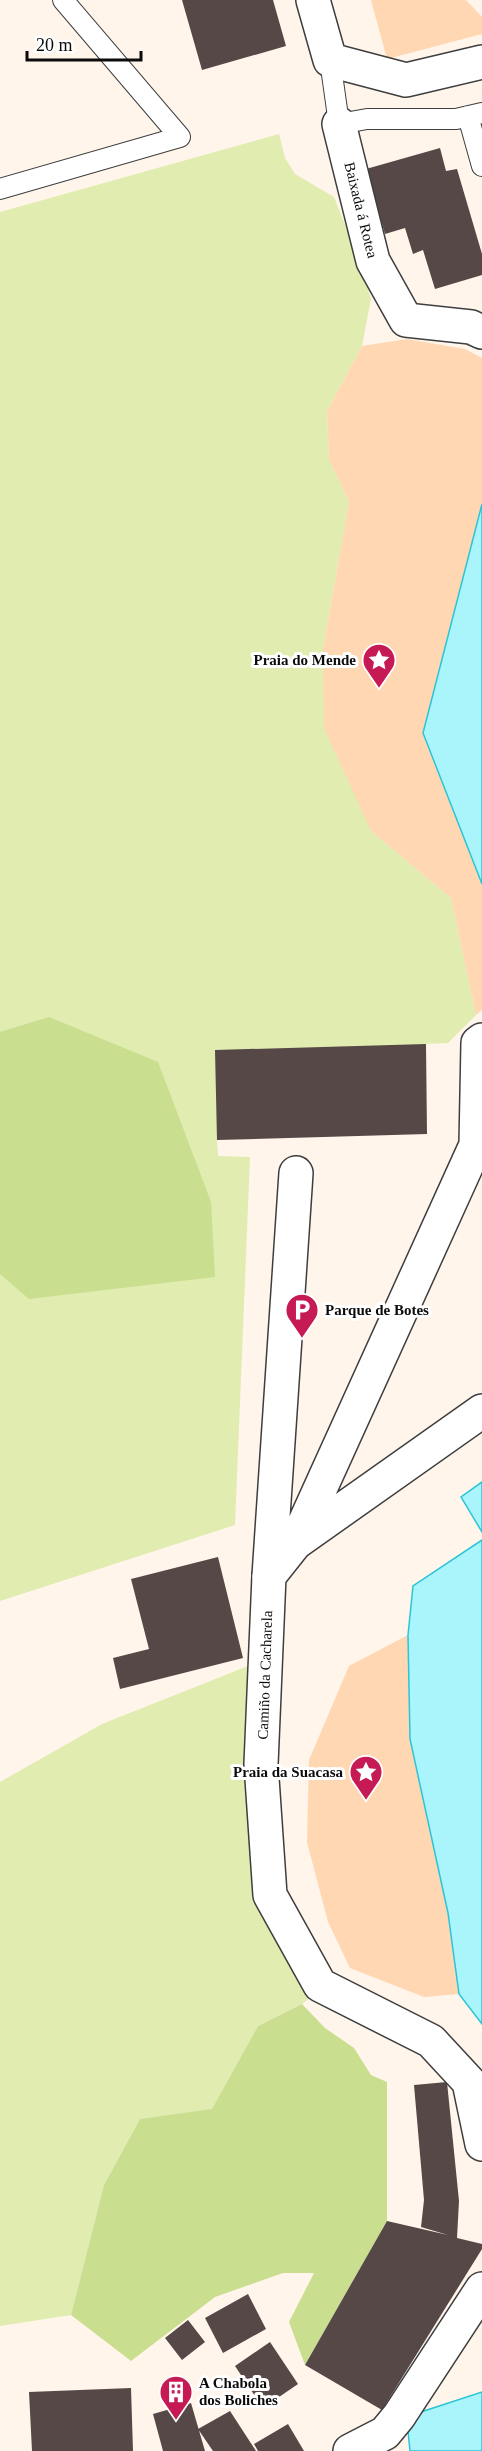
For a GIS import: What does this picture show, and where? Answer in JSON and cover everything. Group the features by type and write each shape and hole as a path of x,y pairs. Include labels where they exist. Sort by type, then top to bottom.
{"street":[{"path":"313,0 330,60 406,80 482,62"},
{"name":"Baixada á Rotea","path":"339,124 373,261 406,320 471,327 482,332"},
{"path":"269,1576 296,1542 476,1145 478,1043 482,1040"},
{"name":"Camiño da Cacharela","path":"296,1173 269,1576 261,1764 270,1895 320,1985 431,2041 469,2082 482,2144"},
{"path":"296,1542 482,1411"},
{"path":"350,2451 385,2433 411,2400 482,2289"}],"lane":[{"path":"0,189 180,137 63,0"},
{"path":"330,60 339,124 367,119 456,119 475,114 482,166"}],"green space":[{"path":"279,134 285,158 295,174 334,197 359,260 371,299 362,346 327,411 329,459 349,502 323,649 371,831 451,898 476,1015 448,1043 426,1044 217,1140 218,1156 250,1157 235,1525 0,1601 0,212"},
{"path":"49,1017 158,1062 211,1202 215,1277 29,1299 0,1274 0,1032"},
{"path":"248,1666 246,1767 312,1996 302,2004 258,2026 212,2110 140,2119 104,2185 71,2315 0,2326 0,1782 102,1724"},
{"path":"302,2004 325,2028 354,2048 371,2075 387,2082 387,2221 305,2365 289,2322 314,2273 283,2273 215,2297 131,2361 71,2315 104,2185 140,2119 212,2109 258,2026"}],"sand":[{"path":"371,0 466,0 482,17 482,34 387,59"},
{"name":"Praia do Mende","path":"407,339 465,349 482,358 482,504 423,733 482,884 482,1010 476,1015 451,898 371,831 324,728 323,649 349,502 329,459 327,411 362,346"},
{"name":"Praia da Suacasa","path":"408,1635 410,1739 448,1913 459,1994 424,1997 350,1968 328,1922 307,1842 309,1760 349,1666"}],"water":[{"path":"482,504 482,884 423,733"},
{"path":"482,1482 482,1532 461,1497"},
{"path":"482,1540 482,2024 459,1994 448,1913 410,1739 408,1635 413,1586"},
{"path":"482,2392 482,2451 410,2451 408,2431 421,2412"}],"building":[{"path":"182,0 273,0 286,46 202,70"},
{"path":"440,148 446,171 457,169 482,254 482,275 435,289 423,250 413,254 405,228 385,234 366,169"},
{"path":"426,1044 427,1134 217,1140 215,1050"},
{"path":"218,1557 243,1658 120,1689 113,1658 149,1649 131,1579"},
{"path":"447,2082 459,2201 457,2238 482,2244 482,2249 382,2410 305,2365 387,2221 448,2235 421,2227 424,2200 414,2085"},
{"path":"248,2294 266,2329 223,2353 205,2318"},
{"path":"188,2320 205,2342 182,2360 165,2338"},
{"path":"270,2342 298,2384 263,2408 235,2366"},
{"path":"131,2388 133,2451 32,2451 29,2392"},
{"name":"A Chabola dos Boliches","path":"191,2403 205,2451 163,2451 153,2414"},
{"path":"230,2411 256,2451 213,2451 198,2429"},
{"path":"288,2424 304,2451 258,2451 254,2444"}],"place":[{"name":"Praia do Mende","path":"379,689"},
{"name":"Parque de Botes","path":"302,1339"},
{"name":"Praia da Suacasa","path":"366,1801"},
{"name":"A Chabola dos Boliches","path":"176,2421"}]}
